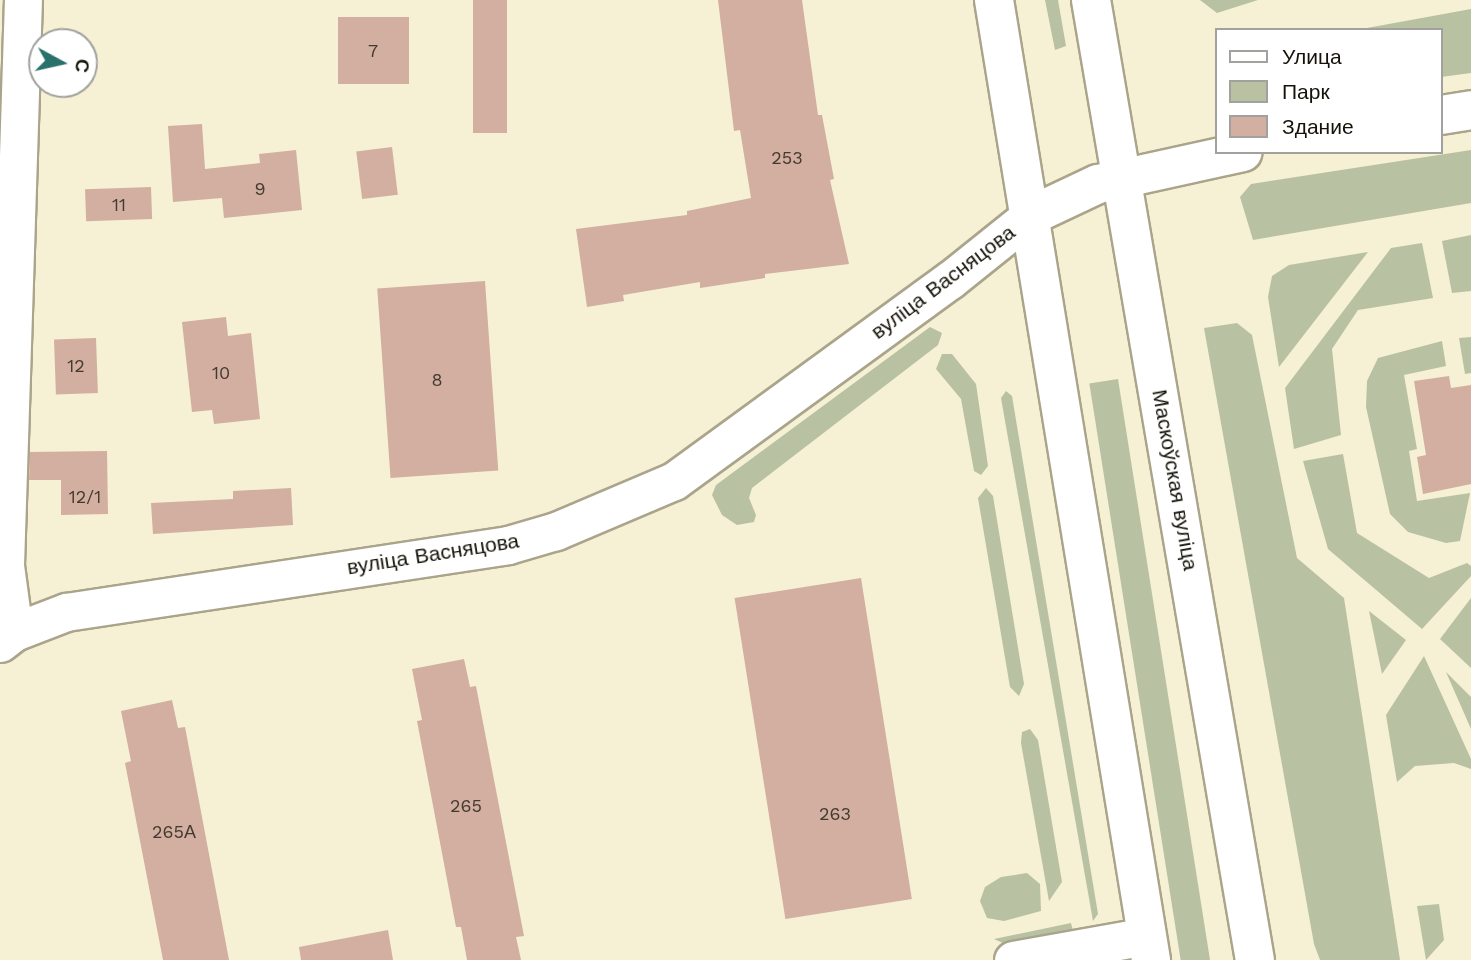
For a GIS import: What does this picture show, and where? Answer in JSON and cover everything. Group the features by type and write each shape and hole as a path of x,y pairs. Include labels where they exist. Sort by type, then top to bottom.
{"main road":[{"path":"994,0 1148,948"},
{"name":"Маскоўская вуліца","path":"1091,0 1124,177 1255,960"},
{"path":"1443,115 1471,110"},
{"path":"1030,216 1074,193 1124,177 1233,154"}],"street":[{"path":"7,637 5,565 23,0"},
{"name":"вуліца Васняцова","path":"7,637 66,612 508,545 556,531 674,481 950,279 1030,216"},
{"path":"1013,960 1148,948"}],"green space":[{"path":"1045,0 1058,0 1066,46 1055,50"},
{"path":"1200,0 1258,0 1217,13"},
{"path":"1471,9 1471,73 1443,77 1443,28 1367,28"},
{"path":"1471,150 1471,203 1253,240 1240,197 1251,184"},
{"path":"1471,235 1471,291 1452,293 1442,241"},
{"path":"1422,243 1433,298 1358,310 1332,349 1341,435 1294,449 1285,388 1391,248"},
{"path":"1368,252 1279,367 1268,297 1272,276 1289,265"},
{"path":"1237,323 1252,335 1297,558 1344,598 1400,960 1320,960 1314,944 1204,328"},
{"path":"930,327 942,333 938,345 752,488 749,498 756,515 754,522 737,525 722,515 712,495 716,485"},
{"path":"1471,337 1471,373 1465,374 1459,338"},
{"path":"1442,341 1446,366 1404,375 1417,449 1409,451 1417,501 1470,493 1460,541 1446,543 1408,532 1390,514 1366,407 1367,381 1378,358"},
{"path":"942,354 952,354 976,384 988,466 981,475 974,471 961,399 936,369"},
{"path":"1118,379 1210,960 1181,960 1089,384"},
{"path":"1006,391 1012,396 1098,914 1093,921 1001,398"},
{"path":"1343,454 1357,533 1429,578 1467,563 1471,566 1471,576 1422,629 1328,549 1303,461"},
{"path":"986,488 993,496 1024,684 1019,696 1010,687 978,498"},
{"path":"1471,598 1471,668 1440,639"},
{"path":"1369,611 1406,640 1382,674"},
{"path":"1424,656 1471,759 1471,769 1454,763 1415,766 1397,782 1386,715"},
{"path":"1446,672 1471,697 1471,729"},
{"path":"1030,729 1038,740 1062,882 1049,901 1021,743 1022,732"},
{"path":"1027,873 1040,884 1041,911 1004,921 987,918 980,901 985,887 1001,877"},
{"path":"1439,904 1444,940 1426,960 1417,906"},
{"path":"1071,923 1073,931 1005,944 994,939"}],"building":[{"path":"473,0 507,0 507,133 473,133"},
{"path":"718,0 802,0 818,115 822,115 834,179 830,180 849,264 765,274 765,278 700,288 700,282 623,295 624,301 587,307 576,229 687,215 687,211 751,198 740,130 734,131"},
{"path":"338,17 409,17 409,84 338,84"},
{"path":"202,124 205,169 260,163 259,154 296,150 302,210 224,218 222,198 173,202 168,126"},
{"path":"392,147 398,195 362,199 356,151"},
{"path":"151,187 152,219 86,221 85,189"},
{"path":"485,281 498,471 391,478 377,289"},
{"path":"226,317 228,336 251,333 260,419 214,424 212,410 192,412 182,322"},
{"path":"96,338 98,393 56,394 54,339"},
{"path":"1449,376 1451,388 1471,385 1471,484 1423,494 1417,457 1426,455 1414,381"},
{"path":"107,451 108,514 61,515 61,480 29,480 30,452"},
{"path":"291,488 293,525 153,534 151,503 233,499 233,491"},
{"path":"861,578 912,899 785,919 735,598"},
{"path":"464,659 470,687 476,686 524,936 516,937 521,960 467,960 461,927 456,927 417,721 422,720 412,669"},
{"path":"172,700 178,728 185,727 229,960 163,960 125,763 131,761 121,711"},
{"path":"388,930 393,960 301,960 299,947"}]}
